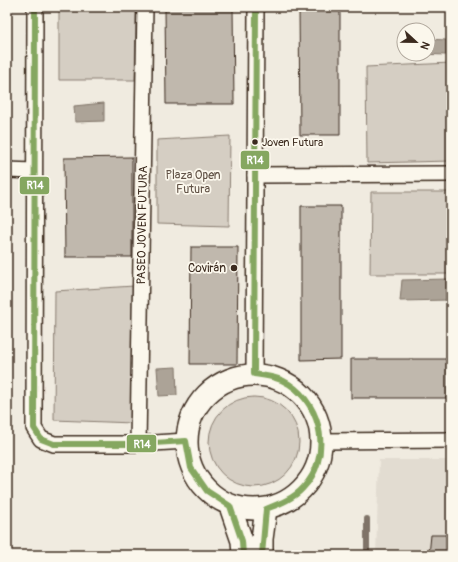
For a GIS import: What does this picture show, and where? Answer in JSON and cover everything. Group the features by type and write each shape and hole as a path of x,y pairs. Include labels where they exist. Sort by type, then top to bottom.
{"street":[{"path":"35,7 33,417 37,435 46,442 54,444 138,444 186,441"},
{"name":"PASEO JOVEN FUTURA","path":"138,444 145,7"},
{"path":"254,374 256,7"},
{"path":"7,170 34,171"},
{"path":"255,175 451,174"},
{"path":"254,374 275,377 293,387 308,402 318,420 321,441 316,467 302,489 286,502 266,509 248,510 230,506 207,491 191,468 186,441 191,415 206,393 228,379 254,374"},
{"path":"321,441 451,440"},
{"path":"230,506 242,541 242,555"},
{"path":"262,555 262,539 266,509"}],"shaded area":[{"path":"436,39 446,40 446,55 436,55"},
{"path":"104,103 104,121 75,122 74,106"},
{"path":"448,279 448,300 400,301 402,280"},
{"path":"176,367 177,395 159,396 157,368"},
{"path":"379,460 451,460 451,555 376,555"}],"green space":[{"path":"59,7 136,7 135,80 59,80"},
{"path":"451,63 451,161 367,163 366,67"},
{"name":"Plaza Open Futura","path":"230,136 229,226 157,224 157,140"},
{"path":"371,192 451,192 451,274 370,274"},
{"path":"134,286 133,423 54,420 55,291"},
{"path":"254,397 271,401 286,410 295,425 299,442 295,459 286,474 271,483 254,487 237,483 222,474 213,459 209,442 213,425 222,410 237,401"}],"building":[{"path":"165,7 233,7 234,104 166,104"},
{"path":"299,7 340,7 340,135 300,135"},
{"path":"132,157 132,257 65,257 64,158"},
{"path":"301,206 341,206 341,359 301,360"},
{"path":"191,247 238,247 237,364 190,364"},
{"path":"351,359 451,359 451,398 351,398"},
{"path":"431,535 451,535 451,555 429,555"}],"waterway":[{"path":"367,519 367,555"}],"transit line":[{"name":"R14","path":"35,7 34,428 41,439 54,444 138,444 186,441 191,468 207,491 230,506 242,541 243,555"},
{"name":"R14","path":"256,7 254,374 281,380 289,384 301,394 310,405 320,433 318,462 312,476 299,492 281,503 266,509 262,555"}],"place":[{"name":"Joven Futura","path":"255,142"},
{"name":"Covirán","path":"234,268"}]}
